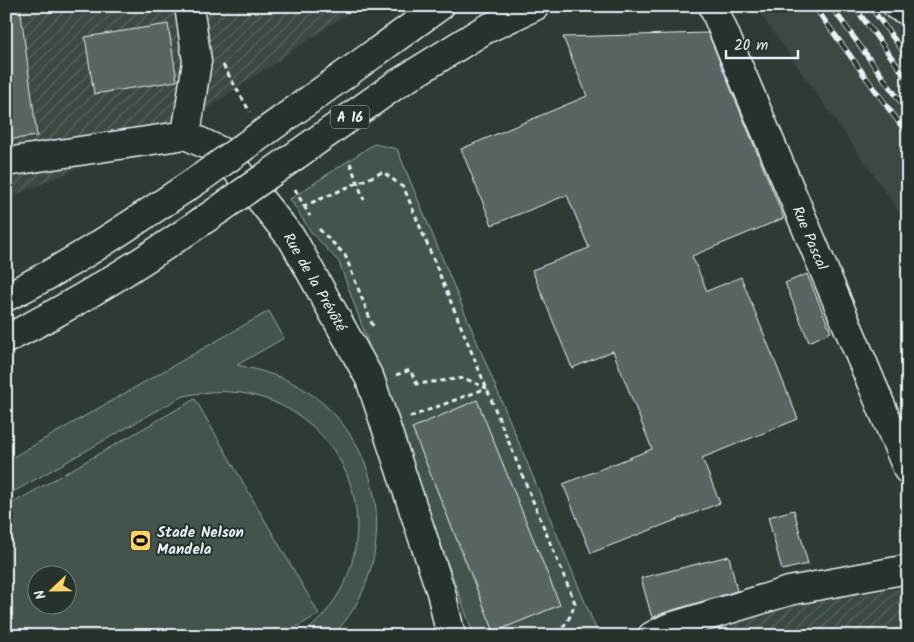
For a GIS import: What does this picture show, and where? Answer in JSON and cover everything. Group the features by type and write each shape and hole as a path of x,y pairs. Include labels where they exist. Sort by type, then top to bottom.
{"main road":[{"path":"6,162 186,136 197,61 189,6"},
{"name":"A 16","path":"6,297 39,281 112,237 199,179 440,6"},
{"name":"A 16","path":"6,338 61,311 137,265 394,86 484,30 535,6"},
{"name":"Rue Pascal","path":"713,6 908,470"},
{"path":"897,6 908,11"},
{"name":"Rue de la Prévôté","path":"186,136 222,152 293,240 370,379 442,592 451,636"},
{"path":"652,636 668,628 789,591 908,569"}],"path":[{"path":"223,64 252,114"},
{"path":"350,163 364,200"},
{"path":"304,206 384,172 404,188 575,603 570,620 554,633 546,636"},
{"path":"290,181 311,219"},
{"path":"314,225 345,255 376,333"},
{"path":"393,377 410,370 417,384 464,378 487,388"},
{"path":"406,409 409,417 487,388"}],"shaded area":[{"path":"6,6 358,6 192,119 6,199"},
{"path":"755,6 890,6 908,30 908,224"},
{"path":"374,144 397,149 599,636 474,636 339,262 311,232 290,199"},
{"path":"269,311 284,338 237,365 265,372 291,382 308,392 335,415 355,443 369,475 376,509 376,543 368,577 354,608 332,636 300,636 317,622 331,605 343,586 351,566 357,527 352,490 339,458 317,430 289,410 256,396 220,392 181,397 6,496 6,461"},
{"name":"Stade Nelson Mandela","path":"195,399 319,614 281,636 6,636 6,507"},
{"path":"908,587 908,636 691,636 714,624 788,606"}],"building":[{"path":"6,6 20,6 37,136 6,140"},
{"path":"168,24 177,81 94,94 85,37"},
{"path":"708,33 784,218 692,256 707,291 741,277 798,419 702,458 720,503 591,553 563,484 652,449 613,351 572,368 532,270 589,248 567,195 492,225 461,149 587,96 563,37"},
{"path":"807,274 831,332 809,342 785,283"},
{"path":"477,400 560,605 494,632 412,428"},
{"path":"794,510 808,564 782,570 768,517"},
{"path":"729,556 737,591 652,618 641,578"}],"railway":[{"path":"814,6 908,135"},
{"path":"831,6 908,112"},
{"path":"854,6 908,80"},
{"path":"870,6 908,58"}],"place":[{"name":"Stade Nelson Mandela","path":"141,541"}]}
